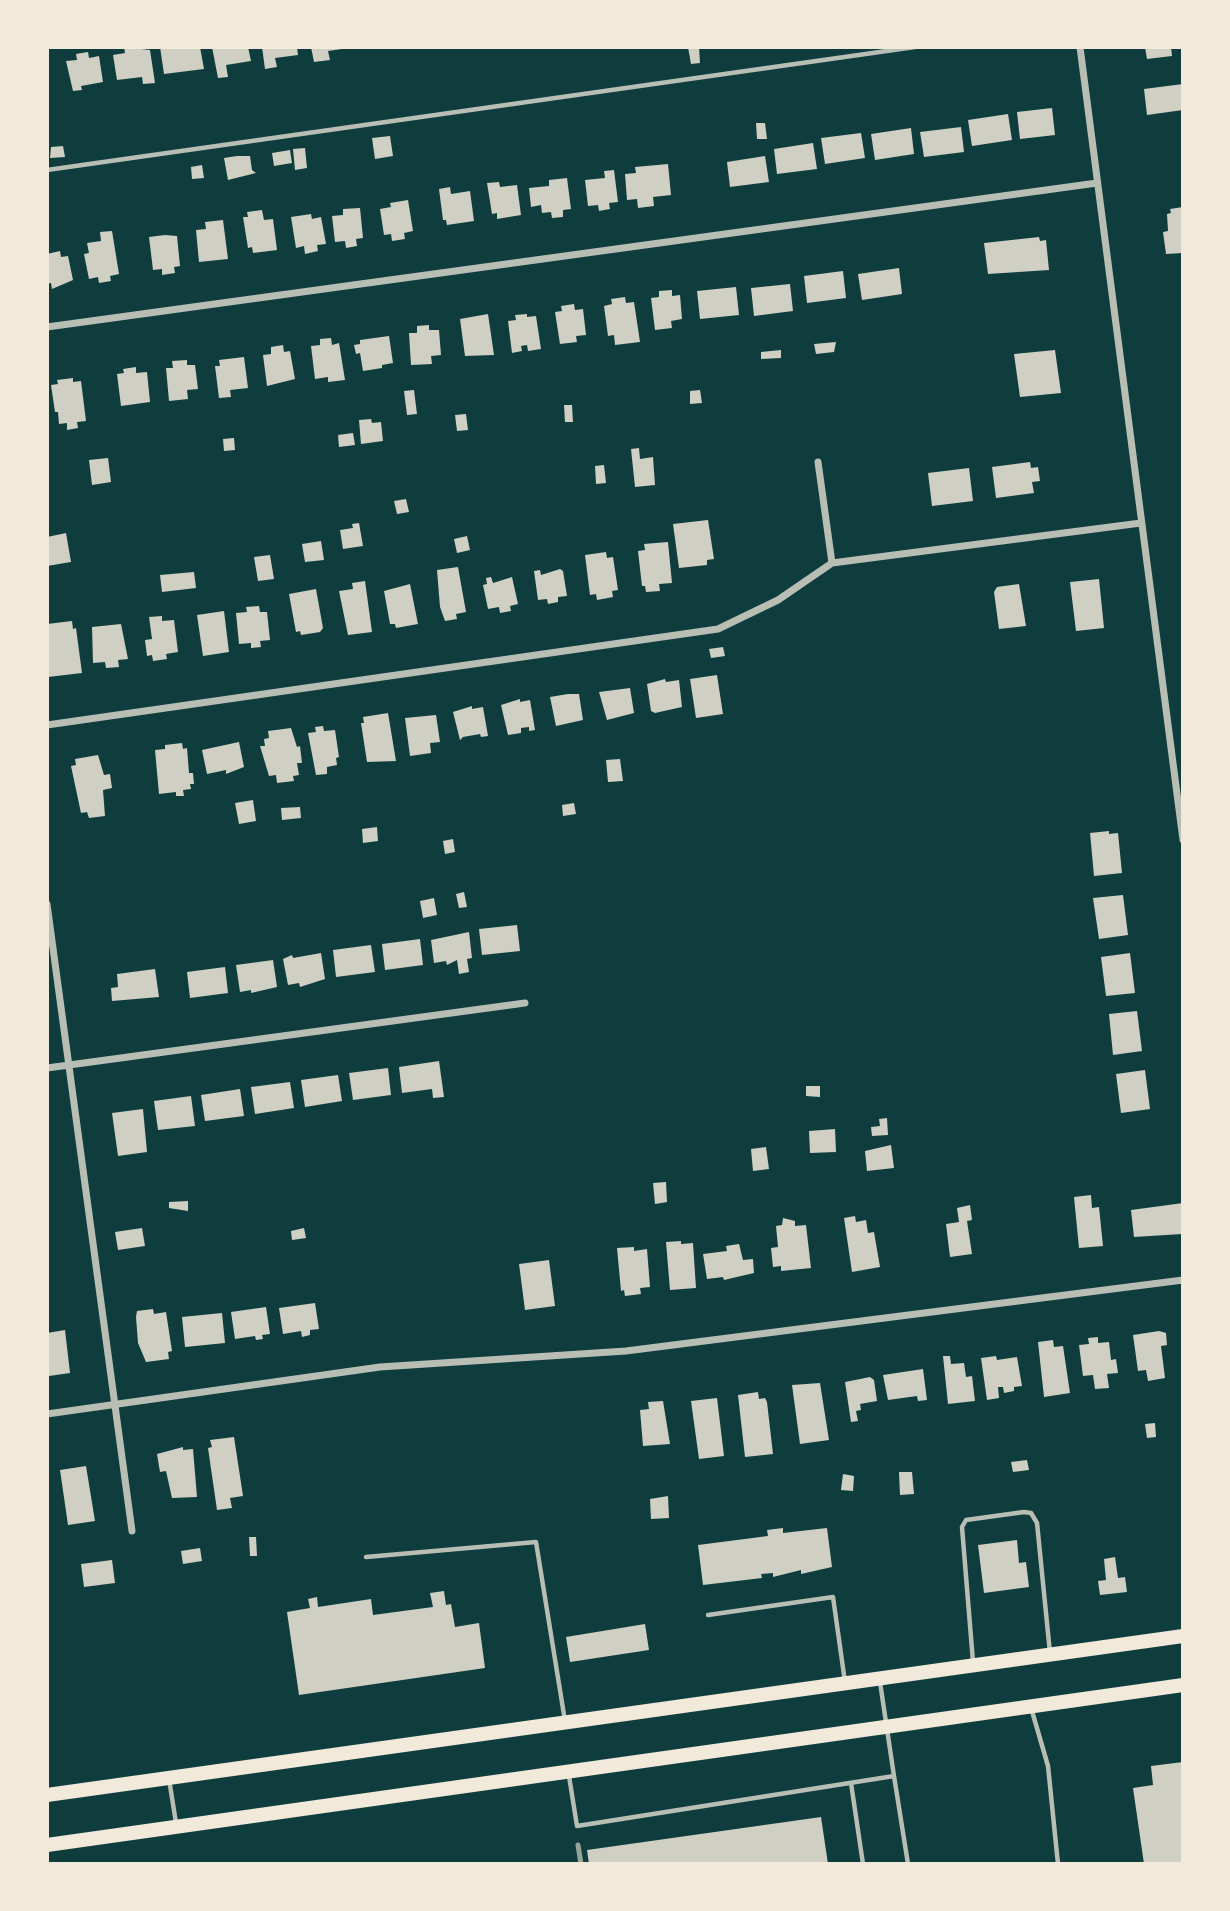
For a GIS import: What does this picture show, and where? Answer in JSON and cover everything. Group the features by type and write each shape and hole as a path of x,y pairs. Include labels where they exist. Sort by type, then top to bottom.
{"main road":[{"path":"47,1795 1183,1636"},
{"path":"47,1845 1183,1685"}],"street":[{"path":"1080,47 1183,840"},
{"path":"47,327 1097,183"},
{"path":"818,462 832,563"},
{"path":"47,725 718,629 778,600 832,563 1142,523"},
{"path":"47,904 132,1531"},
{"path":"47,1068 525,1003"},
{"path":"47,1415 380,1367 626,1351 1183,1280"}],"lane":[{"path":"47,170 915,47"},
{"path":"973,1665 961,1543 966,1520 1024,1512 1031,1513 1037,1522 1051,1654"},
{"path":"366,1557 536,1542 566,1722"},
{"path":"708,1615 833,1597 845,1683"},
{"path":"879,1678 908,1864"},
{"path":"1031,1706 1048,1766 1058,1864"},
{"path":"569,1772 577,1826 894,1776"},
{"path":"169,1777 176,1827"},
{"path":"851,1783 863,1864"}],"building":[{"path":"124,47 150,50 155,83 143,84 142,77 117,80 113,55 125,53"},
{"path":"160,47 200,47 204,69 164,74"},
{"path":"212,47 248,47 251,61 226,65 228,77 218,78"},
{"path":"262,47 297,47 298,55 275,58 277,67 265,69"},
{"path":"311,47 342,49 328,51 330,60 314,62"},
{"path":"688,47 699,47 700,63 691,64"},
{"path":"1145,47 1171,47 1172,56 1147,59"},
{"path":"88,52 89,58 99,56 103,82 81,86 82,90 73,91 66,61 77,60 76,54"},
{"path":"1183,84 1183,110 1147,115 1144,89"},
{"path":"1052,108 1055,135 1020,139 1017,112"},
{"path":"1008,114 1012,140 972,146 968,120"},
{"path":"756,123 765,123 767,139 757,139"},
{"path":"961,127 964,152 924,157 920,132"},
{"path":"911,128 914,154 875,160 871,134"},
{"path":"861,133 865,158 825,164 821,138"},
{"path":"390,136 393,156 375,159 372,138"},
{"path":"813,143 817,169 777,174 774,149"},
{"path":"63,146 65,157 50,158 51,147"},
{"path":"305,148 307,168 295,170 293,149"},
{"path":"290,150 292,163 274,166 272,153"},
{"path":"250,156 252,170 256,173 228,180 224,158"},
{"path":"765,156 769,182 730,187 727,162"},
{"path":"668,164 671,195 653,197 654,206 638,208 637,199 627,200 625,174 636,173 635,167"},
{"path":"202,165 204,178 192,179 191,167"},
{"path":"614,170 618,202 609,203 610,209 599,211 598,205 588,206 585,180 605,178 604,171"},
{"path":"567,178 571,209 563,210 563,217 552,218 551,212 542,213 541,205 531,207 529,188 549,186 549,180"},
{"path":"499,182 500,187 517,185 521,215 497,219 497,213 492,214 487,183"},
{"path":"450,187 451,194 470,191 474,221 447,225 446,220 443,220 439,189"},
{"path":"408,200 413,231 404,233 405,239 392,241 391,234 384,235 380,209 391,207 390,203"},
{"path":"1183,207 1183,253 1166,254 1163,232 1168,231 1167,214 1171,213 1170,209"},
{"path":"360,208 363,238 356,239 357,246 346,248 345,241 335,242 332,216 343,215 343,209"},
{"path":"262,210 264,220 273,219 277,250 253,253 252,247 248,248 243,217 248,217 247,212"},
{"path":"311,214 312,219 321,217 326,244 317,245 318,251 305,254 304,246 296,248 291,217"},
{"path":"223,220 228,259 199,262 196,230 206,229 205,222"},
{"path":"112,231 119,274 110,276 111,281 99,283 98,277 89,279 84,254 89,253 87,243 101,241 100,232"},
{"path":"177,236 180,266 174,267 175,273 162,275 162,269 153,270 149,237"},
{"path":"1039,237 1040,241 1046,240 1049,270 988,274 984,243"},
{"path":"60,251 61,257 68,256 73,280 52,289 51,283 47,284 47,254"},
{"path":"899,268 902,294 862,300 858,274"},
{"path":"843,271 846,298 807,303 804,276"},
{"path":"790,284 793,311 754,316 751,288"},
{"path":"736,287 739,315 700,319 697,291"},
{"path":"672,290 672,296 680,295 682,319 671,321 672,328 655,330 651,298 659,297 659,291"},
{"path":"625,297 626,303 634,302 640,342 615,345 614,335 608,336 604,306 612,304 611,299"},
{"path":"574,304 575,310 583,309 586,335 576,336 577,342 560,344 555,312 562,311 561,306"},
{"path":"488,314 494,355 465,356 460,319"},
{"path":"527,314 527,317 536,316 541,349 528,351 527,345 521,346 522,351 512,353 508,321 516,320 515,315"},
{"path":"429,325 429,330 439,330 441,355 431,356 432,364 411,365 409,333 417,333 417,326"},
{"path":"389,336 393,363 363,371 360,353 356,354 354,345 360,344 360,340"},
{"path":"331,338 332,345 339,343 345,380 328,382 328,377 315,379 311,346 320,345 320,339"},
{"path":"836,342 834,352 816,354 814,344"},
{"path":"283,345 284,352 290,351 295,379 267,386 263,355 271,354 271,347"},
{"path":"781,350 781,358 761,359 761,352"},
{"path":"1055,350 1061,393 1020,397 1014,354"},
{"path":"244,357 248,388 230,390 231,397 219,398 215,366 220,366 219,360"},
{"path":"187,360 187,365 195,365 198,389 187,390 188,399 169,401 166,368 173,368 172,361"},
{"path":"136,367 136,373 147,372 150,402 121,406 117,374 124,373 123,369"},
{"path":"73,378 73,382 81,381 86,421 77,422 78,428 67,430 67,423 59,424 51,385 58,384 57,380"},
{"path":"414,390 417,414 407,415 404,391"},
{"path":"700,390 702,403 690,404 690,391"},
{"path":"564,405 572,405 573,422 565,422"},
{"path":"466,414 468,430 457,431 455,415"},
{"path":"371,419 372,423 381,422 383,441 361,444 359,420"},
{"path":"353,433 355,445 339,447 338,435"},
{"path":"234,438 235,450 224,451 223,439"},
{"path":"639,448 640,459 653,457 655,485 635,487 631,449"},
{"path":"108,458 111,482 92,485 89,460"},
{"path":"1030,462 1031,468 1038,467 1040,481 1032,482 1034,493 996,498 992,467"},
{"path":"604,465 606,483 596,484 595,466"},
{"path":"969,468 973,501 932,506 928,473"},
{"path":"406,499 409,512 397,514 394,501"},
{"path":"708,520 714,559 707,560 707,565 679,568 673,524"},
{"path":"359,523 363,546 343,549 340,530 353,528 352,524"},
{"path":"66,533 71,562 47,566 47,537"},
{"path":"467,536 470,550 457,553 454,539"},
{"path":"321,541 324,560 305,562 302,544"},
{"path":"668,542 672,583 659,584 660,591 646,592 645,586 642,586 638,551 645,550 644,544"},
{"path":"606,552 607,558 613,557 618,590 612,591 613,597 597,600 596,594 590,595 585,555"},
{"path":"270,555 274,579 258,581 254,557"},
{"path":"458,567 466,612 456,614 457,619 445,621 440,607 437,570"},
{"path":"560,569 563,571 567,596 558,597 558,602 548,604 547,599 538,600 534,571 540,570 541,575"},
{"path":"194,572 196,588 162,592 160,575"},
{"path":"491,577 493,583 512,577 518,604 510,606 511,611 500,613 499,607 488,609 483,585 487,584 486,578"},
{"path":"1099,579 1104,628 1076,631 1070,582"},
{"path":"365,581 372,632 348,635 339,591 353,589 352,583"},
{"path":"410,584 418,624 396,628 395,624 390,624 384,591"},
{"path":"1019,584 1026,626 999,629 994,592 997,587"},
{"path":"316,589 323,628 320,632 301,635 300,631 296,632 289,594"},
{"path":"259,606 260,612 267,612 270,640 260,641 261,647 251,648 251,643 239,644 236,613 247,612 246,607"},
{"path":"224,611 229,652 203,656 197,615"},
{"path":"162,616 162,621 174,620 178,652 166,654 167,659 153,661 152,655 147,656 145,640 152,639 149,617"},
{"path":"72,621 73,629 76,628 82,673 48,677 47,624"},
{"path":"121,624 128,659 118,660 119,667 106,668 105,662 93,663 92,627"},
{"path":"723,647 725,656 711,658 709,649"},
{"path":"717,675 723,714 696,718 690,679"},
{"path":"665,679 666,682 679,680 682,707 655,713 651,711 647,684"},
{"path":"630,688 634,713 607,720 599,692"},
{"path":"579,694 583,720 556,726 550,697"},
{"path":"520,699 520,702 530,700 535,730 529,731 529,727 521,728 521,733 508,735 501,705"},
{"path":"472,706 472,709 483,707 488,736 481,737 480,734 460,740 453,712"},
{"path":"388,713 396,761 367,762 361,723 364,723 363,717"},
{"path":"436,715 440,742 430,743 431,753 410,756 405,718"},
{"path":"323,726 324,731 335,730 339,757 336,758 337,765 327,767 327,774 316,775 308,733 316,732 315,727"},
{"path":"291,728 297,747 300,746 302,763 297,763 299,775 293,776 294,781 277,783 276,775 269,776 260,746 265,746 264,739 269,738 268,731"},
{"path":"239,742 244,767 226,774 226,770 207,774 202,750"},
{"path":"182,743 183,749 187,748 189,773 193,773 194,784 190,784 191,789 183,790 184,796 176,796 176,792 159,794 155,750 165,749 165,745"},
{"path":"98,755 104,775 110,774 112,788 103,790 105,816 89,818 87,812 81,813 71,766 76,765 75,759"},
{"path":"620,759 623,781 608,782 606,760"},
{"path":"253,800 256,821 239,824 235,803"},
{"path":"574,803 576,814 563,816 562,805"},
{"path":"300,807 301,818 282,820 281,808"},
{"path":"377,827 378,841 363,843 362,829"},
{"path":"1109,831 1109,834 1118,833 1122,873 1094,876 1090,833"},
{"path":"453,839 455,852 445,854 443,841"},
{"path":"464,892 467,907 459,908 456,894"},
{"path":"1123,895 1128,935 1099,939 1093,898"},
{"path":"434,898 437,915 423,918 420,901"},
{"path":"517,925 520,951 482,955 479,929"},
{"path":"469,932 472,958 467,959 469,972 459,974 457,960 447,965 446,961 434,963 431,940"},
{"path":"420,939 423,965 385,970 382,944"},
{"path":"371,945 375,972 336,977 333,950"},
{"path":"321,953 325,979 300,987 299,983 288,985 283,959 292,955 293,958"},
{"path":"1130,953 1135,993 1106,996 1101,957"},
{"path":"273,960 277,987 251,993 251,990 240,992 236,965"},
{"path":"225,967 228,993 190,998 187,972"},
{"path":"155,969 159,997 112,1001 111,988 118,987 117,974"},
{"path":"1137,1011 1142,1051 1113,1055 1109,1014"},
{"path":"439,1061 444,1097 433,1098 432,1089 402,1093 399,1067"},
{"path":"388,1068 391,1095 353,1100 349,1073"},
{"path":"1145,1070 1150,1109 1121,1113 1116,1074"},
{"path":"338,1075 342,1101 305,1107 301,1080"},
{"path":"290,1082 294,1108 255,1114 251,1087"},
{"path":"806,1086 820,1086 820,1097 806,1096"},
{"path":"240,1089 244,1116 205,1121 201,1095"},
{"path":"191,1096 195,1126 158,1130 154,1101"},
{"path":"143,1109 147,1152 118,1156 112,1113"},
{"path":"887,1118 888,1135 872,1136 871,1127 880,1126 879,1119"},
{"path":"835,1129 836,1152 810,1153 809,1131"},
{"path":"891,1145 894,1168 867,1171 865,1151"},
{"path":"766,1147 769,1169 753,1171 751,1149"},
{"path":"666,1182 667,1202 655,1204 653,1183"},
{"path":"1091,1195 1092,1208 1099,1207 1103,1246 1079,1248 1074,1197"},
{"path":"188,1201 188,1211 169,1208 169,1202"},
{"path":"1183,1203 1182,1234 1134,1237 1131,1210"},
{"path":"970,1205 972,1220 967,1221 972,1254 950,1257 946,1224 959,1222 957,1208"},
{"path":"855,1216 856,1222 866,1220 868,1233 874,1232 880,1267 852,1272 844,1218"},
{"path":"783,1218 795,1221 795,1226 806,1225 811,1268 781,1271 781,1266 773,1267 771,1248 778,1247 776,1226 782,1225"},
{"path":"142,1228 145,1246 118,1250 115,1232"},
{"path":"304,1228 306,1238 292,1240 291,1231"},
{"path":"681,1241 681,1244 693,1243 696,1288 670,1290 666,1242"},
{"path":"739,1244 743,1260 753,1259 754,1273 724,1280 723,1277 707,1279 703,1254 727,1251 726,1246"},
{"path":"634,1247 634,1251 647,1249 650,1287 640,1288 641,1294 625,1296 624,1290 621,1291 617,1248"},
{"path":"549,1260 555,1306 525,1310 519,1264"},
{"path":"315,1303 319,1329 310,1330 310,1335 302,1337 301,1331 283,1334 279,1308"},
{"path":"266,1307 270,1334 262,1335 263,1339 256,1340 255,1336 235,1339 231,1312"},
{"path":"153,1309 154,1314 166,1312 172,1351 168,1352 169,1359 146,1362 138,1343 136,1317 137,1311"},
{"path":"222,1313 225,1343 185,1347 182,1317"},
{"path":"65,1330 70,1373 49,1376 47,1333"},
{"path":"1159,1331 1166,1333 1167,1345 1161,1346 1165,1378 1148,1381 1146,1370 1138,1371 1133,1335"},
{"path":"1098,1337 1098,1343 1109,1342 1111,1360 1116,1359 1118,1373 1107,1374 1109,1388 1095,1389 1093,1375 1083,1376 1079,1345 1089,1344 1088,1338"},
{"path":"1053,1340 1054,1347 1063,1346 1070,1393 1044,1397 1038,1342"},
{"path":"943,1356 950,1356 951,1364 964,1363 966,1377 972,1376 975,1401 948,1404"},
{"path":"996,1356 997,1360 1017,1357 1022,1386 1004,1393 1003,1387 998,1387 999,1398 987,1400 981,1358"},
{"path":"923,1369 927,1400 918,1401 917,1396 888,1400 883,1375"},
{"path":"870,1377 874,1380 877,1401 860,1404 861,1410 856,1411 858,1421 851,1422 845,1382"},
{"path":"820,1383 829,1440 800,1444 792,1385"},
{"path":"758,1392 759,1399 765,1398 767,1402 773,1454 745,1457 738,1395"},
{"path":"717,1398 724,1456 699,1459 691,1401"},
{"path":"663,1401 670,1444 643,1446 640,1410 649,1409 648,1402"},
{"path":"1155,1423 1156,1437 1147,1438 1145,1424"},
{"path":"234,1437 243,1496 230,1498 232,1508 217,1510 208,1448 212,1447 210,1440"},
{"path":"183,1447 183,1450 193,1449 197,1497 172,1498 166,1471 160,1472 157,1454"},
{"path":"1027,1460 1029,1470 1013,1472 1011,1462"},
{"path":"86,1466 95,1521 68,1525 60,1470"},
{"path":"899,1472 912,1472 914,1494 900,1495"},
{"path":"843,1474 854,1476 853,1491 841,1490"},
{"path":"668,1496 669,1518 651,1519 650,1499"},
{"path":"783,1528 783,1533 827,1528 832,1567 801,1574 801,1570 773,1577 773,1573 761,1574 762,1578 703,1585 698,1545 768,1536 767,1530"},
{"path":"249,1537 256,1537 257,1556 250,1556"},
{"path":"1017,1540 1019,1563 1026,1562 1029,1587 984,1593 978,1545"},
{"path":"200,1548 202,1561 183,1564 181,1551"},
{"path":"1115,1557 1118,1578 1125,1577 1127,1592 1100,1595 1098,1581 1106,1580 1104,1559"},
{"path":"112,1560 115,1583 84,1587 81,1564"},
{"path":"444,1591 446,1605 451,1604 455,1627 479,1623 485,1668 299,1695 287,1612 310,1608 308,1599 317,1597 318,1607 371,1599 373,1615 433,1607 430,1593"},
{"path":"645,1624 649,1650 570,1662 566,1637"},
{"path":"1183,1762 1183,1864 1144,1864 1133,1788 1153,1785 1151,1766"},
{"path":"821,1817 828,1864 589,1864 587,1850"}],"railway":[{"path":"578,1845 581,1864"}]}
